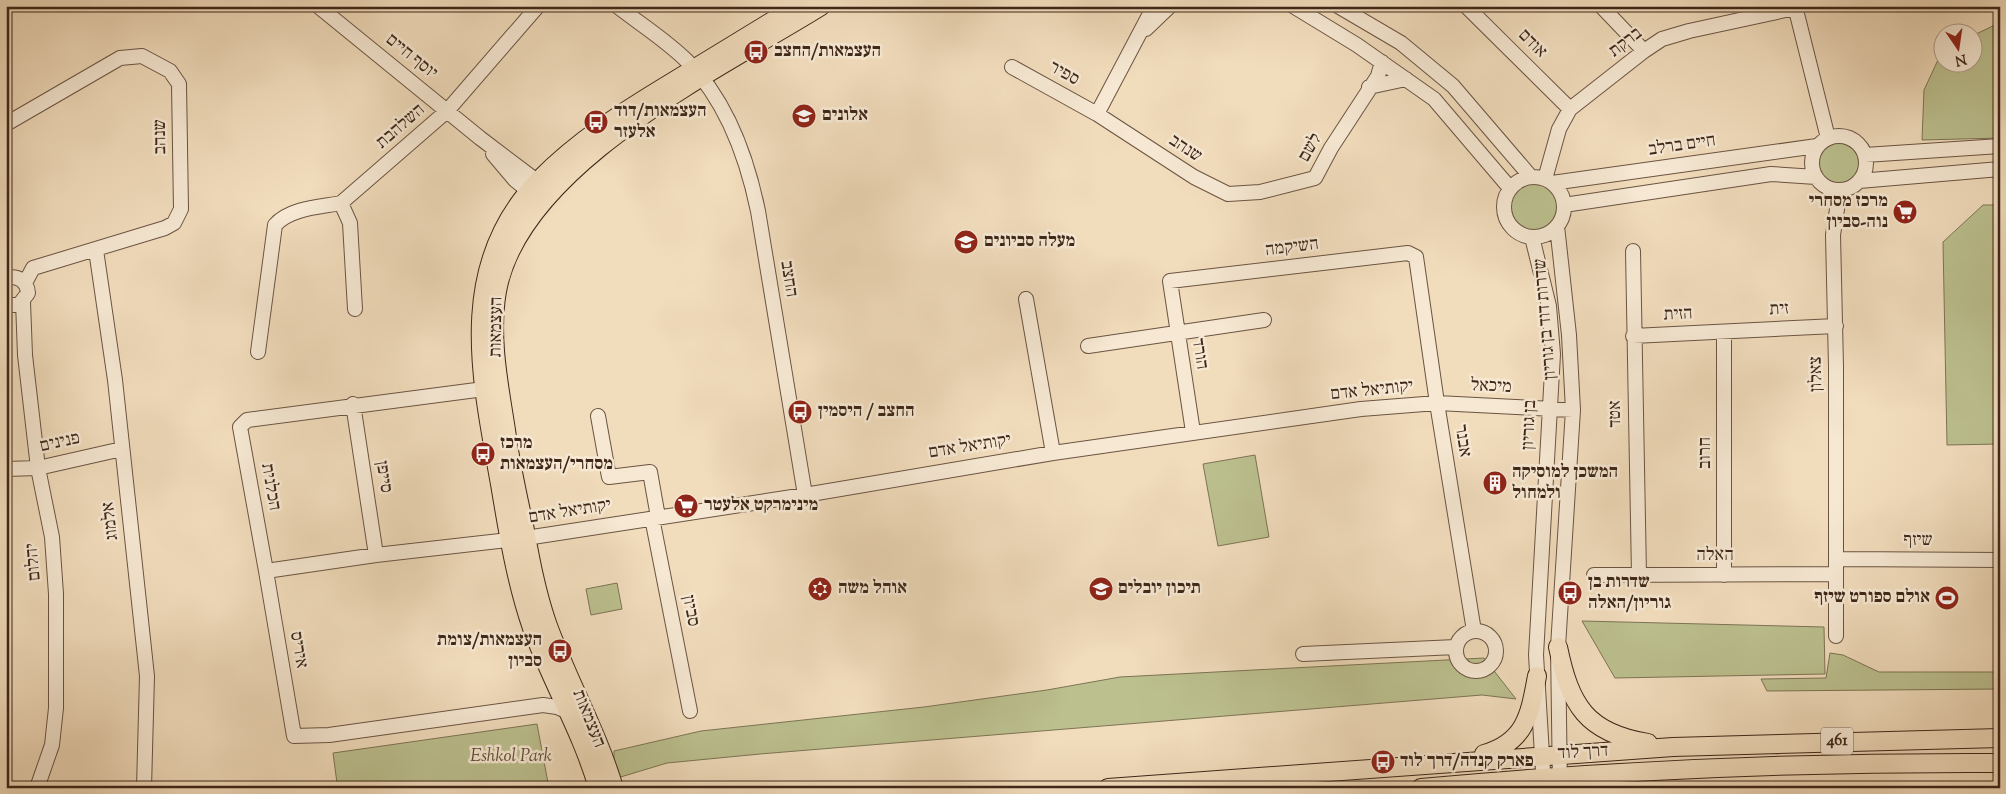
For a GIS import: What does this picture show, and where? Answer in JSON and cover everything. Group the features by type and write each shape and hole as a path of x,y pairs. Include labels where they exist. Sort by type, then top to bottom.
{"main road":[{"name":"העצמאות","path":"492,390 498,290 511,250 547,198 618,132 796,6"},
{"name":"העצמאות","path":"598,788 588,757 531,625 480,310 486,275 504,226 533,186 578,145 607,123 821,6"},
{"name":"העצמאות","path":"518,539 546,621 574,684 614,788"},
{"path":"1558,648 1568,689 1579,708 1589,719 1602,728 1628,739 1674,747"},
{"path":"1460,761 1491,752 1515,738 1529,716 1537,676"},
{"name":"דרך לוד","path":"1108,788 1542,755 1674,747 2000,738"},
{"name":"דרך לוד","path":"1420,788 1552,782 1771,765 2000,763"}],"street":[{"name":"יוסף חיים","path":"318,6 480,138 547,198"},
{"name":"השלהבת","path":"258,352 274,224 280,218 292,213 341,203 447,111 538,6"},
{"name":"החצב","path":"617,6 679,53 698,74 718,103 735,136 753,187 805,495"},
{"path":"1097,114 1154,6"},
{"path":"1137,38 1170,6"},
{"path":"1293,6 1382,62 1434,99 1509,187"},
{"path":"1338,6 1401,43 1453,86 1543,180 1560,192 1564,205 1563,216 1557,226 1548,234 1532,237 1521,234 1509,222 1505,210 1506,194 1509,187 1524,178 1543,180"},
{"name":"אודם","path":"1466,6 1570,109"},
{"path":"1602,6 1644,51"},
{"path":"1795,7 1822,142 1812,158 1816,177 1826,186 1840,190 1859,181 2000,169"},
{"name":"ברקת","path":"1543,180 1559,129 1570,109 1644,51 1662,39 1689,31 1795,7"},
{"name":"שנהב","path":"6,124 120,58 142,56 170,72 176,79 179,89 181,209 174,222 165,228 33,268 25,283"},
{"name":"לשם","path":"1260,192 1315,178 1369,86 1378,76 1382,62"},
{"name":"ספיר","path":"1012,66 1097,114"},
{"path":"1369,86 1406,79"},
{"name":"שנהב","path":"1097,114 1215,190 1228,194 1260,192"},
{"path":"1822,142 1846,136 1861,147 1865,155 1864,173 1859,181"},
{"name":"חיים ברלב","path":"1543,180 1822,142"},
{"path":"1865,155 2000,146"},
{"path":"1564,205 1771,174 1816,177"},
{"name":"צאלון","path":"1836,636 1836,326 1833,235 1840,190"},
{"path":"341,203 350,224 356,309"},
{"name":"שדרות דוד בן גוריון","path":"1552,782 1561,755 1558,648 1572,410 1569,335 1557,226"},
{"name":"בן גוריון","path":"1532,237 1549,306 1552,354 1536,655 1542,755 1552,782"},
{"name":"אלמוג","path":"96,250 115,380 147,676 144,788"},
{"name":"אטד","path":"1633,252 1633,336 1639,575"},
{"name":"השיקמה","path":"1170,281 1408,253 1416,257"},
{"name":"אבנר","path":"1416,257 1437,403 1474,631"},
{"path":"6,278 17,277 25,283 28,293 13,304"},
{"name":"הורד","path":"1170,281 1193,432"},
{"path":"1026,299 1053,453"},
{"name":"יהלום","path":"13,304 24,331 38,468 52,537 56,594 56,699 52,745 37,788"},
{"path":"1088,346 1264,320"},
{"name":"זית","path":"1724,332 1836,326"},
{"name":"הזית","path":"1633,336 1724,332"},
{"name":"חרוב","path":"1724,332 1724,575"},
{"name":"הכלנית","path":"266,571 240,427 247,420 353,404 492,390"},
{"name":"יקותיאל אדם","path":"518,539 1193,432 1253,426 1361,409 1437,403"},
{"name":"מיכאל","path":"1437,403 1572,410"},
{"name":"סייפן","path":"353,404 376,555"},
{"name":"סביון","path":"598,416 609,477 650,472 655,517 690,712"},
{"name":"פנינים","path":"6,469 38,468 122,449"},
{"path":"266,571 376,555 518,539"},
{"name":"שיזף","path":"1836,559 2000,560"},
{"name":"איריס","path":"266,571 294,736 329,735 543,705"},
{"name":"האלה","path":"1594,576 1836,574"},
{"path":"1474,631 1486,633 1495,643 1496,656 1489,667 1477,671 1464,668 1456,658 1456,647 1462,636 1474,631"},
{"path":"1303,654 1456,647"},
{"path":"556,684 552,695 543,705 568,712"}],"green space":[{"path":"1995,6 2000,6 2000,138 1922,140 1924,90 1934,68 1934,72 1984,72 1984,30 1997,24"},
{"path":"1834,137 1844,137 1853,141 1861,149 1865,163 1861,177 1853,185 1844,189 1834,189 1825,185 1817,177 1813,168 1813,158 1817,149 1825,141"},
{"path":"1528,179 1540,179 1550,183 1558,191 1562,207 1558,223 1550,231 1540,235 1528,235 1518,231 1510,223 1506,213 1506,201 1510,191 1518,183"},
{"path":"1983,205 2000,205 2000,444 1947,445 1943,242"},
{"path":"1255,455 1269,537 1218,546 1203,464"},
{"path":"617,583 622,609 591,615 586,589"},
{"path":"1582,621 1824,627 1825,674 1615,678"},
{"path":"1830,653 1843,655 1879,672 2000,672 2000,689 1767,691 1761,679 1826,678"},
{"path":"1484,658 1516,699 1482,695 760,754 667,763 614,779 614,751 701,731 924,707 1047,690 1120,677"},
{"name":"Eshkol Park","path":"537,724 549,788 335,788 337,783 333,753"}],"place":[{"name":"העצמאות/החצב","path":"756,52"},
{"name":"אלונים","path":"804,116"},
{"name":"העצמאות/דוד אלעזר","path":"596,122"},
{"name":"מרכז מסחרי נוה-סביון","path":"1905,212"},
{"name":"מעלה סביונים","path":"966,242"},
{"name":"החצב / היסמין","path":"800,412"},
{"name":"מרכז מסחרי/העצמאות","path":"483,454"},
{"name":"המשכן למוסיקה ולמחול","path":"1495,483"},
{"name":"מינימרקט אלעטר","path":"686,506"},
{"name":"אוהל משה","path":"820,589"},
{"name":"תיכון יובלים","path":"1101,589"},
{"name":"שדרות בן גוריון/האלה","path":"1570,593"},
{"name":"אולם ספורט שיזף","path":"1947,598"},
{"name":"העצמאות/צומת סביון","path":"560,651"},
{"name":"פארק קנדה/דרך לוד","path":"1383,762"}]}
